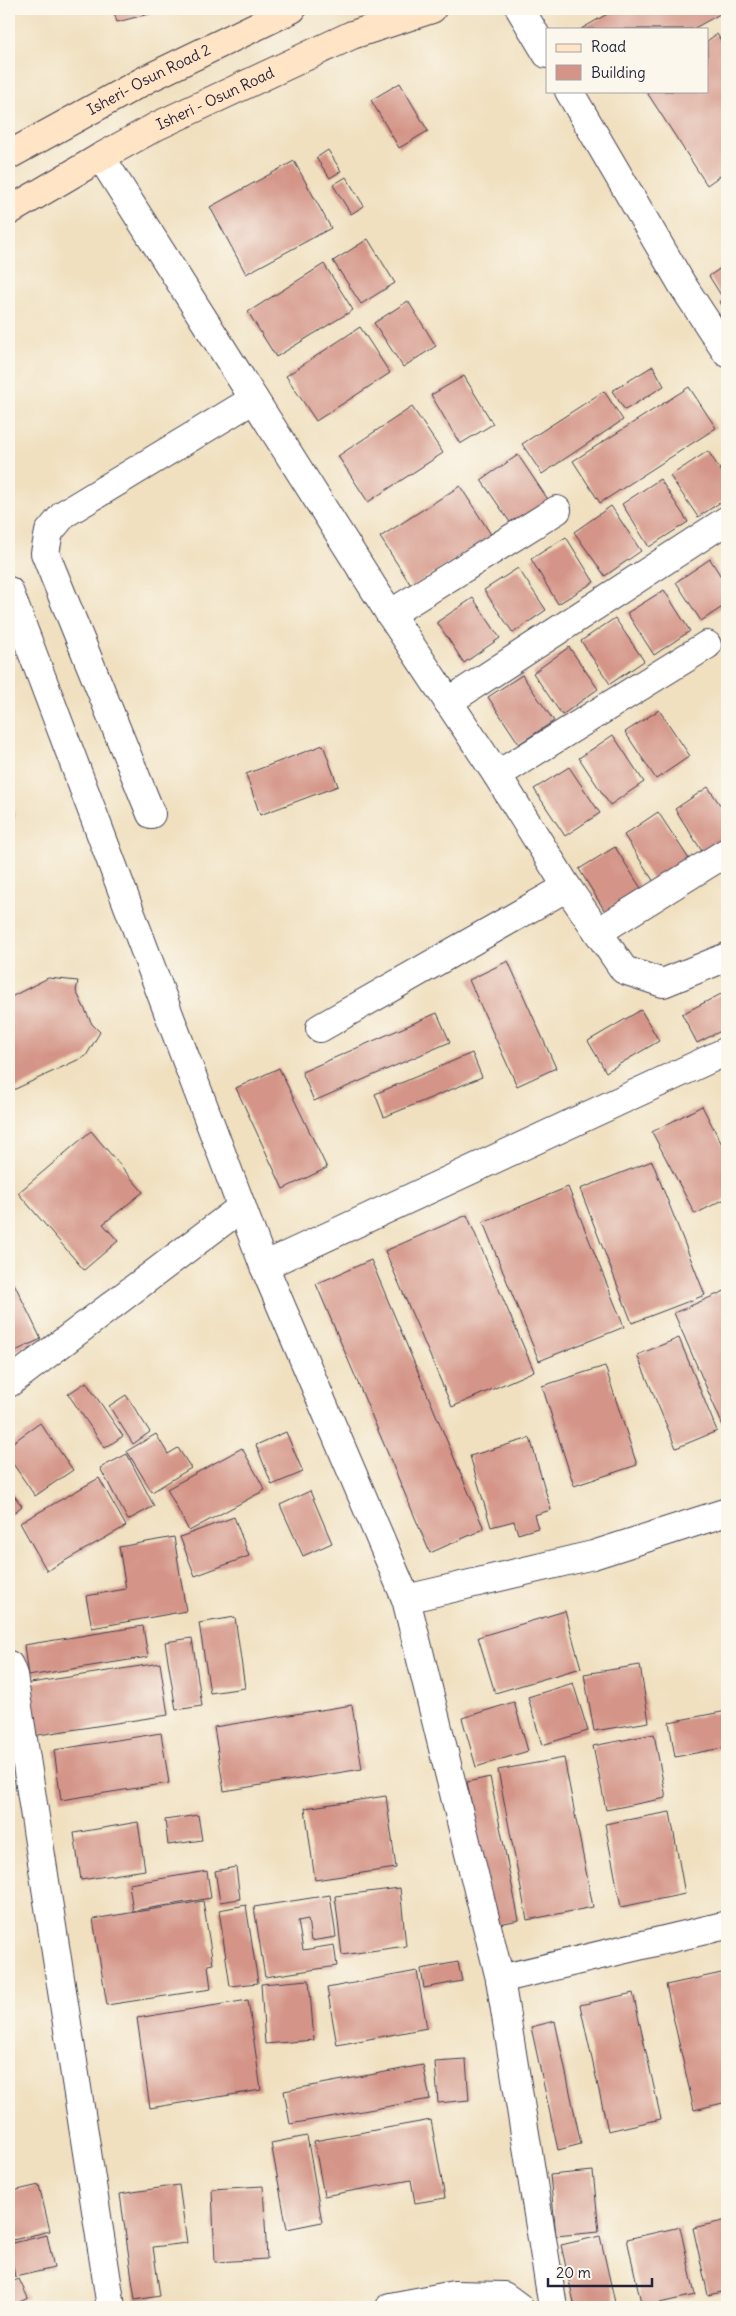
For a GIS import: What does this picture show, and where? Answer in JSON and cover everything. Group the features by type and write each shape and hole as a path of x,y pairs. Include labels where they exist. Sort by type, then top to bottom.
{"main road":[{"name":"Isheri- Osun Road 2","path":"9,155 147,79 292,9"},
{"name":"Isheri - Osun Road","path":"9,211 100,157 158,126 352,35 432,9"}],"street":[{"path":"520,9 546,52"},
{"path":"570,92 683,286 727,353"},
{"path":"100,157 390,614 497,775 567,887 624,970 663,983 727,957"},
{"path":"150,814 45,553 50,532 64,514 254,399"},
{"path":"390,614 557,510"},
{"path":"448,702 727,520"},
{"path":"9,591 264,1266 406,1598 500,1978 553,2307"},
{"path":"497,775 707,645"},
{"path":"598,932 727,852"},
{"path":"320,1028 567,887"},
{"path":"264,1266 727,1051"},
{"path":"9,1383 242,1207"},
{"path":"406,1598 594,1555 727,1512"},
{"path":"9,1665 13,1674 110,2307"},
{"path":"500,1978 727,1925"},
{"path":"390,2307 454,2295 504,2296 519,2307"}],"building":[{"path":"113,9 168,9 117,22"},
{"path":"616,9 724,9 725,11 695,28 583,28"},
{"path":"717,34 727,50 727,171 707,185 647,92 708,92 708,40"},
{"path":"400,83 428,131 399,148 371,100"},
{"path":"328,150 341,171 330,178 316,158"},
{"path":"294,161 331,228 246,274 210,207"},
{"path":"346,177 364,206 351,214 333,185"},
{"path":"368,239 395,283 361,304 333,261"},
{"path":"324,264 353,310 276,357 248,312"},
{"path":"727,264 727,313 720,302 724,300 709,276"},
{"path":"408,301 436,346 403,367 374,323"},
{"path":"360,327 390,373 316,421 286,376"},
{"path":"653,366 664,386 625,410 612,391"},
{"path":"464,376 493,424 460,444 431,395"},
{"path":"689,387 716,428 600,503 573,461"},
{"path":"604,391 623,420 542,474 522,444"},
{"path":"412,407 443,453 368,502 338,456"},
{"path":"708,451 727,480 727,498 698,517 670,476"},
{"path":"518,455 549,501 512,525 481,480"},
{"path":"660,479 688,522 649,547 622,504"},
{"path":"460,486 492,536 412,587 380,537"},
{"path":"611,506 641,551 605,576 574,532"},
{"path":"566,537 594,582 558,604 531,559"},
{"path":"710,559 727,586 727,604 701,621 676,582"},
{"path":"518,568 546,610 513,633 484,590"},
{"path":"664,590 690,631 654,655 627,613"},
{"path":"473,598 500,638 464,663 437,622"},
{"path":"615,618 644,661 610,684 581,641"},
{"path":"569,647 598,689 562,715 533,673"},
{"path":"522,675 554,721 519,744 488,697"},
{"path":"659,710 690,756 656,779 625,732"},
{"path":"613,735 644,782 610,805 579,758"},
{"path":"323,745 338,786 260,815 246,774"},
{"path":"569,767 600,813 565,836 534,789"},
{"path":"708,787 727,815 727,841 705,856 675,809"},
{"path":"9,797 15,818 9,820"},
{"path":"658,812 689,859 654,882 624,835"},
{"path":"615,847 642,890 606,913 579,869"},
{"path":"508,961 556,1068 517,1086 469,980"},
{"path":"48,978 78,981 76,991 92,1024 100,1032 86,1056 9,1092 9,998"},
{"path":"727,991 727,1028 697,1043 682,1014"},
{"path":"641,1010 659,1041 606,1072 588,1041"},
{"path":"437,1013 450,1042 314,1101 302,1072"},
{"path":"472,1053 482,1077 384,1117 375,1094"},
{"path":"279,1068 327,1168 283,1189 236,1088"},
{"path":"702,1106 727,1154 727,1198 695,1214 652,1132"},
{"path":"91,1131 143,1192 103,1224 118,1241 84,1270 18,1193"},
{"path":"652,1161 705,1295 632,1323 580,1189"},
{"path":"568,1187 624,1327 539,1361 483,1222"},
{"path":"467,1215 534,1371 452,1407 385,1251"},
{"path":"371,1260 484,1529 430,1553 316,1284"},
{"path":"14,1283 41,1339 9,1354 9,1286"},
{"path":"727,1290 727,1435 674,1313"},
{"path":"679,1338 717,1431 676,1448 637,1355"},
{"path":"605,1366 637,1465 574,1486 542,1386"},
{"path":"86,1382 123,1436 105,1448 68,1394"},
{"path":"126,1395 150,1432 133,1444 109,1406"},
{"path":"40,1423 73,1470 35,1496 9,1458 9,1445"},
{"path":"286,1432 303,1472 272,1485 256,1445"},
{"path":"156,1434 168,1454 178,1448 191,1468 152,1492 127,1451"},
{"path":"530,1438 551,1510 534,1515 538,1528 518,1534 514,1521 491,1527 470,1456"},
{"path":"242,1448 265,1490 189,1531 167,1489"},
{"path":"127,1454 154,1506 128,1520 100,1468"},
{"path":"99,1478 126,1526 47,1571 20,1523"},
{"path":"9,1489 22,1506 9,1517"},
{"path":"310,1491 332,1543 303,1556 280,1505"},
{"path":"234,1517 249,1556 195,1576 180,1537"},
{"path":"174,1537 186,1611 92,1628 86,1596 126,1589 119,1547"},
{"path":"565,1611 581,1668 495,1693 478,1637"},
{"path":"235,1617 245,1688 210,1693 199,1623"},
{"path":"143,1626 148,1657 28,1676 24,1645"},
{"path":"192,1638 202,1706 176,1710 165,1642"},
{"path":"160,1663 168,1715 32,1736 24,1684"},
{"path":"640,1665 649,1722 594,1731 584,1674"},
{"path":"573,1683 588,1731 542,1745 528,1697"},
{"path":"514,1702 528,1751 476,1767 462,1718"},
{"path":"352,1705 362,1769 224,1791 214,1727"},
{"path":"727,1711 727,1747 675,1757 669,1722"},
{"path":"161,1733 169,1783 61,1800 54,1750"},
{"path":"654,1734 666,1798 606,1810 593,1746"},
{"path":"564,1758 593,1907 527,1920 498,1770"},
{"path":"490,1777 519,1920 495,1925 467,1782"},
{"path":"386,1796 396,1868 315,1880 305,1808"},
{"path":"670,1812 685,1894 621,1907 605,1824"},
{"path":"198,1815 202,1840 168,1845 165,1820"},
{"path":"138,1822 145,1870 81,1880 74,1833"},
{"path":"236,1867 240,1899 220,1902 215,1871"},
{"path":"207,1871 211,1898 133,1911 129,1884"},
{"path":"400,1888 406,1946 342,1955 335,1896"},
{"path":"330,1895 336,1937 311,1941 308,1919 298,1921 303,1950 334,1945 337,1966 265,1977 254,1907"},
{"path":"203,1901 213,1964 208,1965 211,1989 107,2005 93,1919"},
{"path":"246,1905 258,1983 230,1986 219,1910"},
{"path":"458,1962 462,1981 424,1988 421,1969"},
{"path":"417,1971 427,2028 337,2045 327,1988"},
{"path":"726,1972 727,2102 694,2110 666,1985"},
{"path":"309,1980 314,2040 265,2044 261,1984"},
{"path":"633,1993 661,2119 608,2131 580,2005"},
{"path":"248,2000 261,2090 150,2108 137,2018"},
{"path":"555,2021 581,2144 558,2150 531,2027"},
{"path":"466,2060 469,2100 438,2103 435,2062"},
{"path":"423,2065 430,2099 290,2124 284,2091"},
{"path":"431,2120 445,2198 415,2203 411,2180 324,2196 314,2141"},
{"path":"307,2136 322,2222 287,2229 271,2143"},
{"path":"593,2171 599,2232 556,2236 550,2175"},
{"path":"39,2185 50,2231 9,2241 9,2192"},
{"path":"179,2185 187,2243 153,2247 160,2296 135,2300 120,2194"},
{"path":"263,2186 267,2259 215,2262 212,2189"},
{"path":"727,2220 727,2291 708,2295 693,2228"},
{"path":"680,2227 695,2295 642,2307 627,2239"},
{"path":"47,2235 54,2268 15,2277 9,2244"},
{"path":"600,2236 616,2307 575,2307 561,2245"},
{"path":"19,2279 28,2298 9,2307 9,2283"}]}
